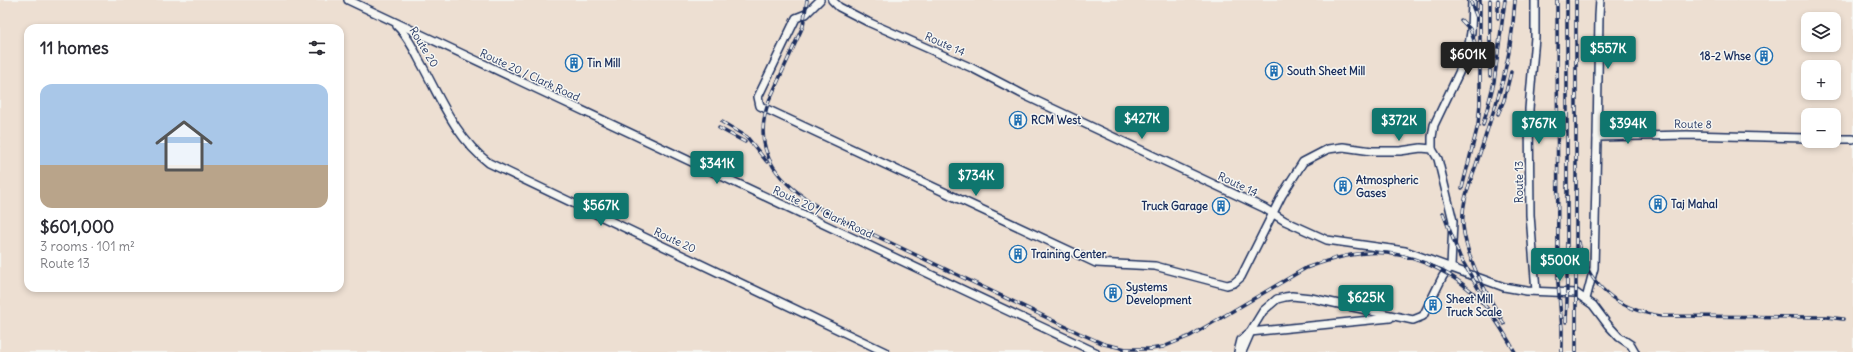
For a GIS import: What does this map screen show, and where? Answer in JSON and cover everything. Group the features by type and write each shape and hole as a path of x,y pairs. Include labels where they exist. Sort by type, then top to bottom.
{"street":[{"name":"Route 20 / Clark Road","path":"348,0 385,19 1095,352"},
{"path":"820,0 806,14 796,18 758,97 760,106 772,113 1096,263 1155,266 1227,285 1241,277 1282,195 1303,162 1328,149 1343,147 1372,151 1400,151 1421,148 1432,149"},
{"name":"Route 14","path":"832,0 838,7 868,22 972,68 1273,214 1285,222 1327,240 1342,244 1394,248 1504,287 1536,291 1576,293 1586,299"},
{"path":"1242,352 1250,332 1267,306 1277,299 1292,296 1325,301 1414,320 1423,316 1443,276 1451,267 1453,221 1438,159 1432,149 1432,137 1434,125 1467,56 1471,32 1472,0"},
{"name":"Route 13","path":"1535,0 1535,38 1529,109 1530,215 1536,291"},
{"path":"1600,0 1594,268 1586,299 1608,326 1636,352"},
{"name":"Route 20","path":"385,19 396,26 406,37 462,137 472,149 489,163 885,352"},
{"name":"Route 8","path":"1597,137 1687,135 1801,138"},
{"path":"1841,139 1853,139"},
{"path":"1238,352 1241,340 1250,332 1397,317"}],"shaded area":[{"path":"0,0 1853,0 1853,352 0,352"}],"railway":[{"path":"807,0 803,26 769,101 764,120 763,137 767,153 773,166 783,179 809,201 824,211 1079,333 1104,344 1126,349 1151,349 1163,347 1190,336 1306,268 1325,261 1346,256 1377,252 1400,255 1426,263 1451,276 1481,301 1500,326 1515,352"},
{"path":"1470,0 1478,20"},
{"path":"1462,188 1478,125 1480,103 1480,0"},
{"path":"1490,0 1490,76"},
{"path":"1498,0 1498,18"},
{"path":"1483,125 1494,82 1505,0"},
{"path":"1504,324 1473,265 1465,239 1463,210 1468,187 1496,104 1506,66 1513,27 1515,0"},
{"path":"1557,0 1558,283 1562,329 1562,352"},
{"path":"1566,322 1567,0"},
{"path":"1576,0 1576,352"},
{"path":"1461,20 1470,29 1477,49"},
{"path":"1498,114 1504,100 1511,72"},
{"path":"722,122 747,137 767,162"},
{"path":"719,128 745,142"},
{"path":"1443,213 1460,257 1481,293"},
{"path":"1579,242 1583,258 1597,283 1618,302 1646,313 1661,316 1827,317 1843,319"}],"place":[{"name":"18-2 Whse","path":"1764,56"},
{"name":"Tin Mill","path":"574,63"},
{"name":"South Sheet Mill","path":"1274,71"},
{"name":"RCM West","path":"1018,120"},
{"name":"Atmospheric Gases","path":"1343,186"},
{"name":"Taj Mahal","path":"1658,204"},
{"name":"Truck Garage","path":"1221,206"},
{"name":"Training Center","path":"1018,254"},
{"name":"Systems Development","path":"1113,293"},
{"name":"Sheet Mill Truck Scale","path":"1433,305"}]}
